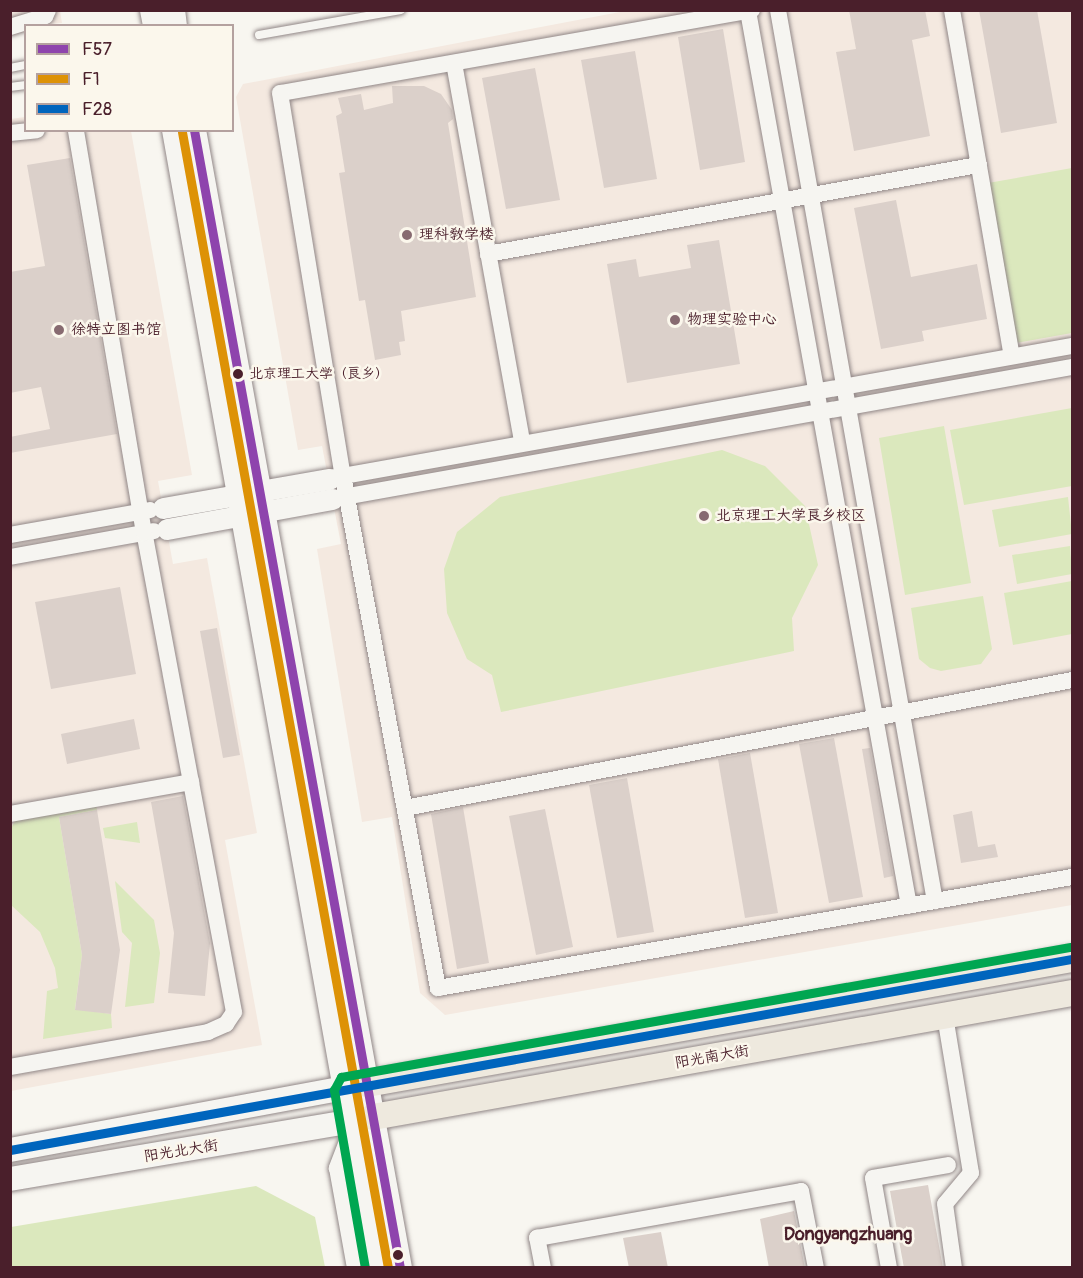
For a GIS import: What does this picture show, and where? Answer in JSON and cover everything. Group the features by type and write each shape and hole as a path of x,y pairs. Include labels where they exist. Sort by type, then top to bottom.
{"main road":[{"path":"174,132 251,503 357,1086 359,1122 377,1268"},
{"path":"194,132 251,503"},
{"path":"357,1086 1072,959"},
{"name":"阳光南大街","path":"359,1122 1072,993"},
{"name":"阳光北大街","path":"10,1150 357,1086"},
{"path":"359,1122 400,1268"},
{"name":"阳光北大街","path":"10,1179 359,1122"}],"street":[{"path":"10,27 45,16 48,10"},
{"path":"778,10 935,901"},
{"path":"952,10 1012,356"},
{"path":"909,906 750,11 280,93 338,488 405,808 438,988 909,906 1072,877"},
{"path":"454,63 522,442"},
{"path":"10,1067 208,1032 226,1024 234,1012 144,533 76,132"},
{"path":"488,254 979,165"},
{"path":"338,488 522,442 1072,346"},
{"path":"10,535 163,508 251,503 848,407 1072,368"},
{"path":"10,557 167,529 251,503"},
{"path":"405,808 876,717 902,710 1072,680"},
{"path":"10,814 191,782"},
{"path":"945,1016 971,1173 945,1204 954,1268"},
{"path":"355,1268 337,1168 359,1122"},
{"path":"889,1268 873,1178 948,1165"},
{"path":"543,1268 537,1238 801,1191 816,1268"}],"lane":[{"path":"259,35 401,10"}],"shaded area":[{"path":"11,11 60,11 62,23 24,24 24,32 11,36"},
{"name":"北京理工大学良乡校区","path":"625,11 1072,11 1072,905 445,1015 420,993 392,817 362,822 317,549 341,544 322,446 298,450 236,97 243,84"},
{"path":"24,117 24,132 131,132 192,475 158,481 173,564 207,558 257,833 225,840 262,1045 11,1091 10,119"}],"green space":[{"path":"1072,168 1072,333 1016,343 988,183"},
{"path":"1072,408 1072,486 964,505 950,430"},
{"path":"944,426 971,583 905,595 879,438"},
{"path":"722,450 765,466 805,506 818,565 792,618 794,651 501,712 492,675 467,659 447,613 444,569 457,532 500,497"},
{"path":"1068,497 1072,534 999,547 992,510"},
{"path":"1070,546 1072,574 1017,584 1012,555"},
{"path":"1072,581 1072,634 1013,645 1004,593"},
{"path":"983,596 992,649 981,664 941,671 930,668 919,659 911,608"},
{"path":"95,799 97,810 59,817 82,955 75,1009 111,1014 112,1028 43,1039 47,991 58,988 55,968 40,932 11,905 10,830 20,812"},
{"path":"137,822 140,843 105,838 103,828"},
{"path":"115,881 154,920 160,953 154,1003 125,1007 132,943 122,932"},
{"path":"256,1186 315,1217 325,1267 11,1267 11,1227"}],"building":[{"path":"849,10 925,10 930,36 912,40 930,136 854,151 836,52 856,49"},
{"path":"979,10 1037,10 1057,123 1001,133"},
{"path":"723,29 745,162 700,170 678,37"},
{"path":"635,51 657,179 604,188 581,60"},
{"path":"535,68 560,200 506,209 482,78"},
{"name":"理科教学楼","path":"392,86 424,86 441,94 452,110 453,119 448,123 476,297 401,311 405,341 399,342 401,355 375,360 365,300 359,301 339,173 345,172 336,116 342,113 338,98 361,94 364,110 393,103"},
{"name":"徐特立图书馆","path":"70,158 117,434 10,453 10,437 50,429 41,387 10,393 10,272 45,266 27,165"},
{"path":"896,200 911,277 977,264 987,319 922,331 924,341 881,349 854,208"},
{"name":"物理实验中心","path":"719,240 740,364 627,383 607,264 636,259 639,277 691,268 687,245"},
{"path":"120,587 136,674 51,689 35,602"},
{"path":"217,628 240,755 223,758 200,631"},
{"path":"134,719 140,749 67,764 61,734"},
{"path":"834,738 863,897 829,903 799,744"},
{"path":"870,748 893,876 884,878 862,749"},
{"path":"750,753 778,913 745,918 718,759"},
{"path":"627,778 654,932 617,938 589,785"},
{"path":"183,796 210,943 205,996 168,993 174,933 151,802"},
{"path":"463,807 489,963 457,969 431,814"},
{"path":"545,809 573,947 536,955 509,816"},
{"path":"97,810 120,950 111,1014 75,1010 82,955 59,817"},
{"path":"972,811 978,847 995,844 998,857 961,863 953,815"},
{"path":"928,1185 943,1268 904,1268 890,1191"},
{"path":"794,1211 805,1268 769,1268 760,1219"},
{"path":"661,1232 668,1268 629,1268 623,1238"}],"transit line":[{"name":"F1","path":"182,132 388,1268"},
{"name":"F57","path":"194,132 400,1268"},
{"path":"365,1268 334,1090 341,1077 1070,947"},
{"name":"F28","path":"10,1150 1072,959"}],"place":[{"name":"理科教学楼","path":"407,235"},
{"name":"物理实验中心","path":"675,320"},
{"name":"徐特立图书馆","path":"59,330"},
{"name":"北京理工大学（良乡）","path":"238,374"},
{"name":"北京理工大学良乡校区","path":"704,516"}],"district":[{"name":"Dongyangzhuang","path":"848,1235"}]}
